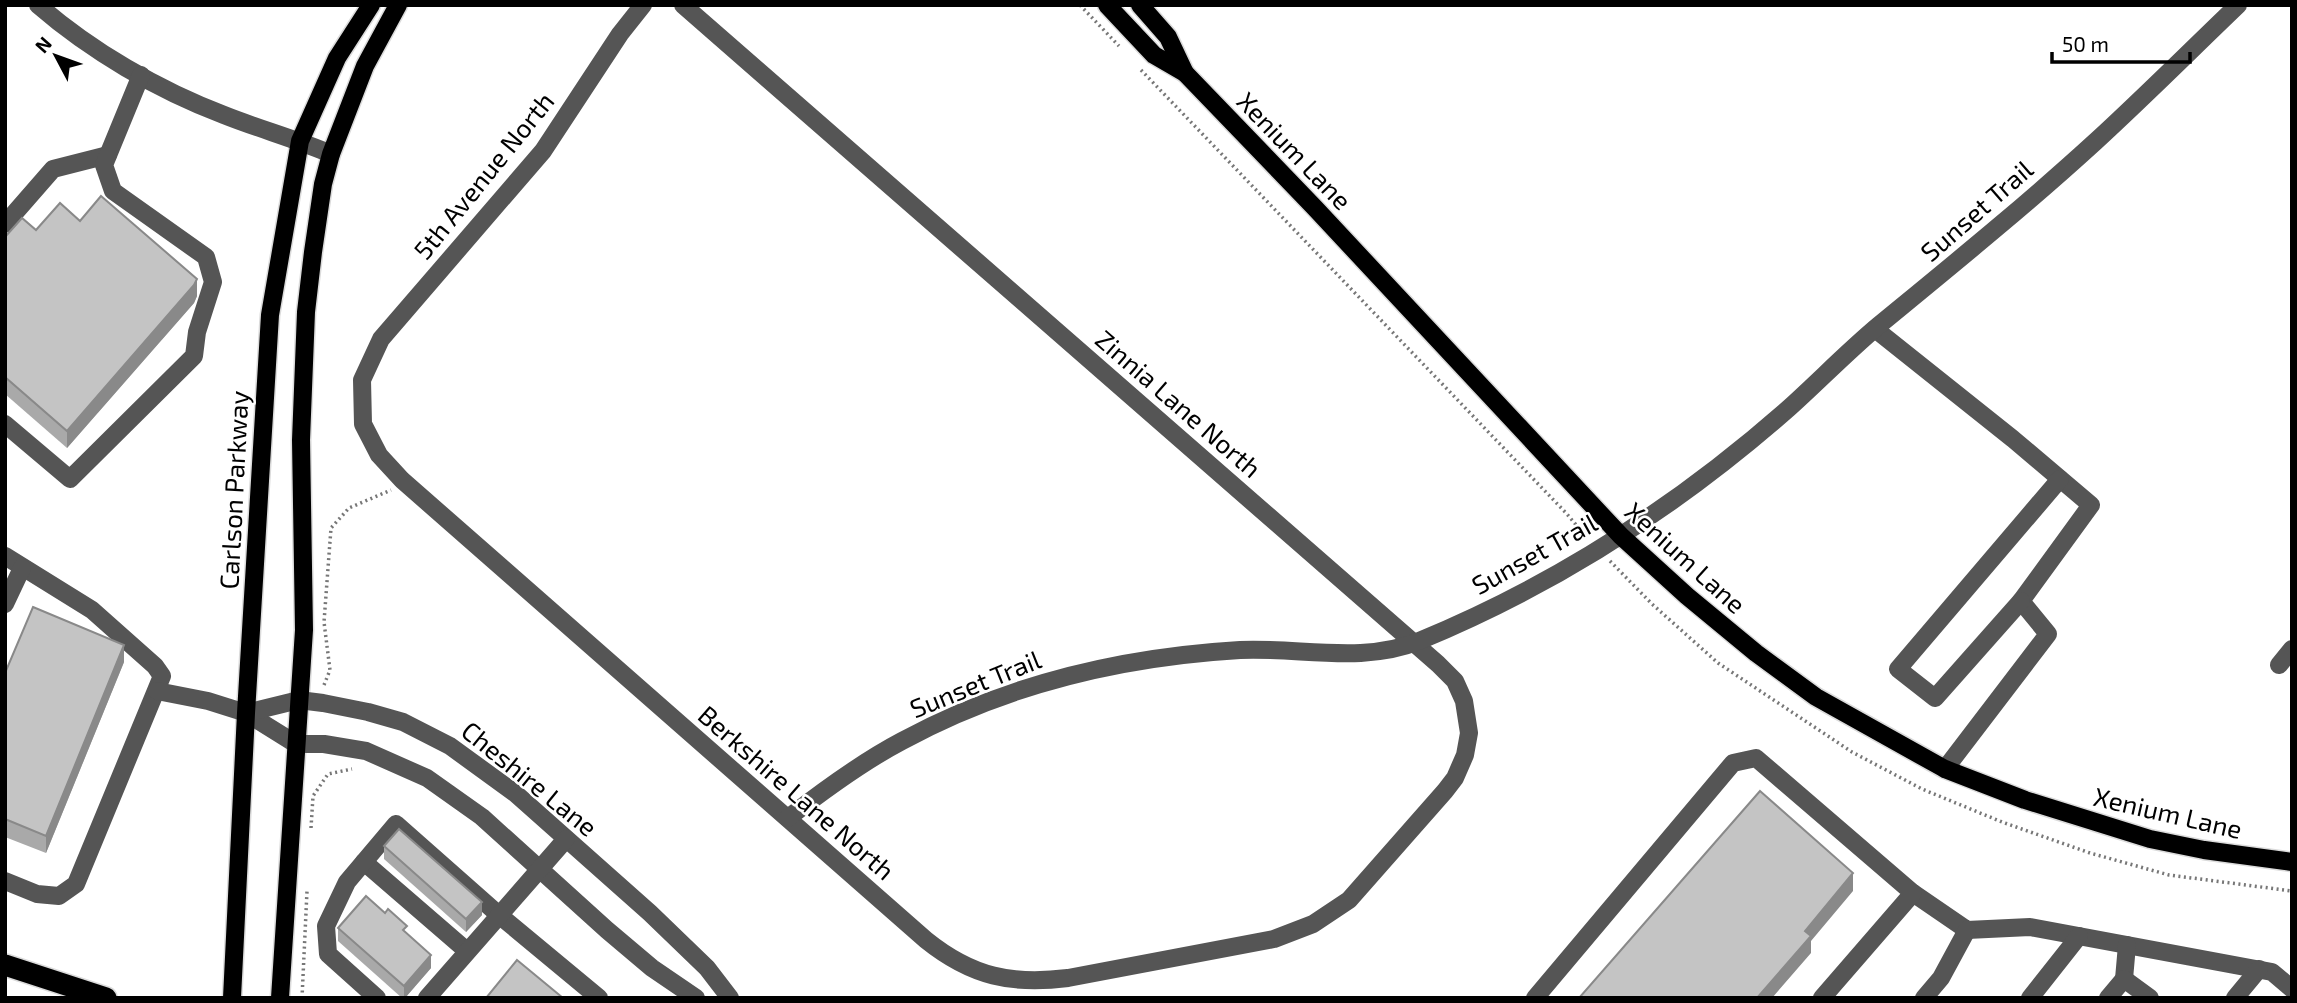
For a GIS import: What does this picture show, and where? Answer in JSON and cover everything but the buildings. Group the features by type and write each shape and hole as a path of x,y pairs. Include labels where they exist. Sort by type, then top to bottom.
{"highway":[{"path":"5,965 106,998"}],"main road":[{"name":"Carlson Parkway","path":"232,998 270,315 300,141 337,58 372,5"},
{"path":"280,998 304,630 301,440 306,312 323,184 331,154 365,66 398,5"},
{"name":"Xenium Lane","path":"1107,5 1154,55 1185,73 1325,218 1620,536 1756,653 1816,697 1945,769 2025,800 2119,831 2204,850 2292,862"},
{"name":"Xenium Lane","path":"1140,5 1168,37 1185,73"}],"street":[{"name":"5th Avenue North","path":"381,339 543,151 620,34 643,5"},
{"name":"Zinnia Lane North","path":"683,5 1448,674 1460,690 1467,710 1468,743 1461,765 1450,785 1362,886"},
{"name":"Sunset Trail","path":"788,818 841,779 900,742 983,704 1073,674 1186,654 1253,649 1348,653 1414,643 1569,568 1692,486 1787,410 1875,329 2094,143 2238,5"},
{"path":"40,6 55,20 163,88 222,115 331,154"},
{"path":"5,424 70,479 194,356 197,332 213,282 206,257 113,191 104,165 141,75"},
{"path":"5,224 52,169 108,155"},
{"path":"1875,329 2060,479 2091,505 2021,601 1935,698 1898,669 2060,479"},
{"name":"Berkshire Lane North","path":"381,339 362,380 363,425 379,455 402,480 938,950 978,972 1007,980 1038,982 1069,978 1274,939 1327,917 1362,886"},
{"path":"5,556 92,610 155,666 162,676 76,884 59,896 37,894 5,881"},
{"path":"5,604 22,568"},
{"path":"1945,769 2048,634 2021,601"},
{"path":"2279,664 2292,649"},
{"path":"158,691 208,701 246,713 296,744 324,744 366,751 419,774 445,789 482,817 652,968 696,998"},
{"name":"Cheshire Lane","path":"246,713 299,700 368,712 422,730 459,751 566,839 707,968 730,998"},
{"path":"1535,998 1733,762 1756,758 1913,893 1967,930 2030,927 2272,972 2292,989"},
{"path":"377,998 328,954 326,926 347,882 396,824 417,848 469,894 499,915 599,998"},
{"path":"427,998 566,839"},
{"path":"364,862 392,876 444,922 467,951"},
{"path":"1822,998 1913,893"},
{"path":"1924,998 1941,978 1967,930"},
{"path":"2030,998 2078,936"},
{"path":"2108,998 2124,979 2127,945"},
{"path":"2235,998 2259,969"},
{"path":"2124,979 2150,998"}],"path":[{"path":"1080,5 1125,53"},
{"path":"1134,63 1567,514 1578,530"},
{"path":"324,686 330,670 324,622 331,528 349,509 390,491 402,480"},
{"path":"310,833 313,796 328,774 347,768 361,770"},
{"path":"302,998 307,884"}]}
